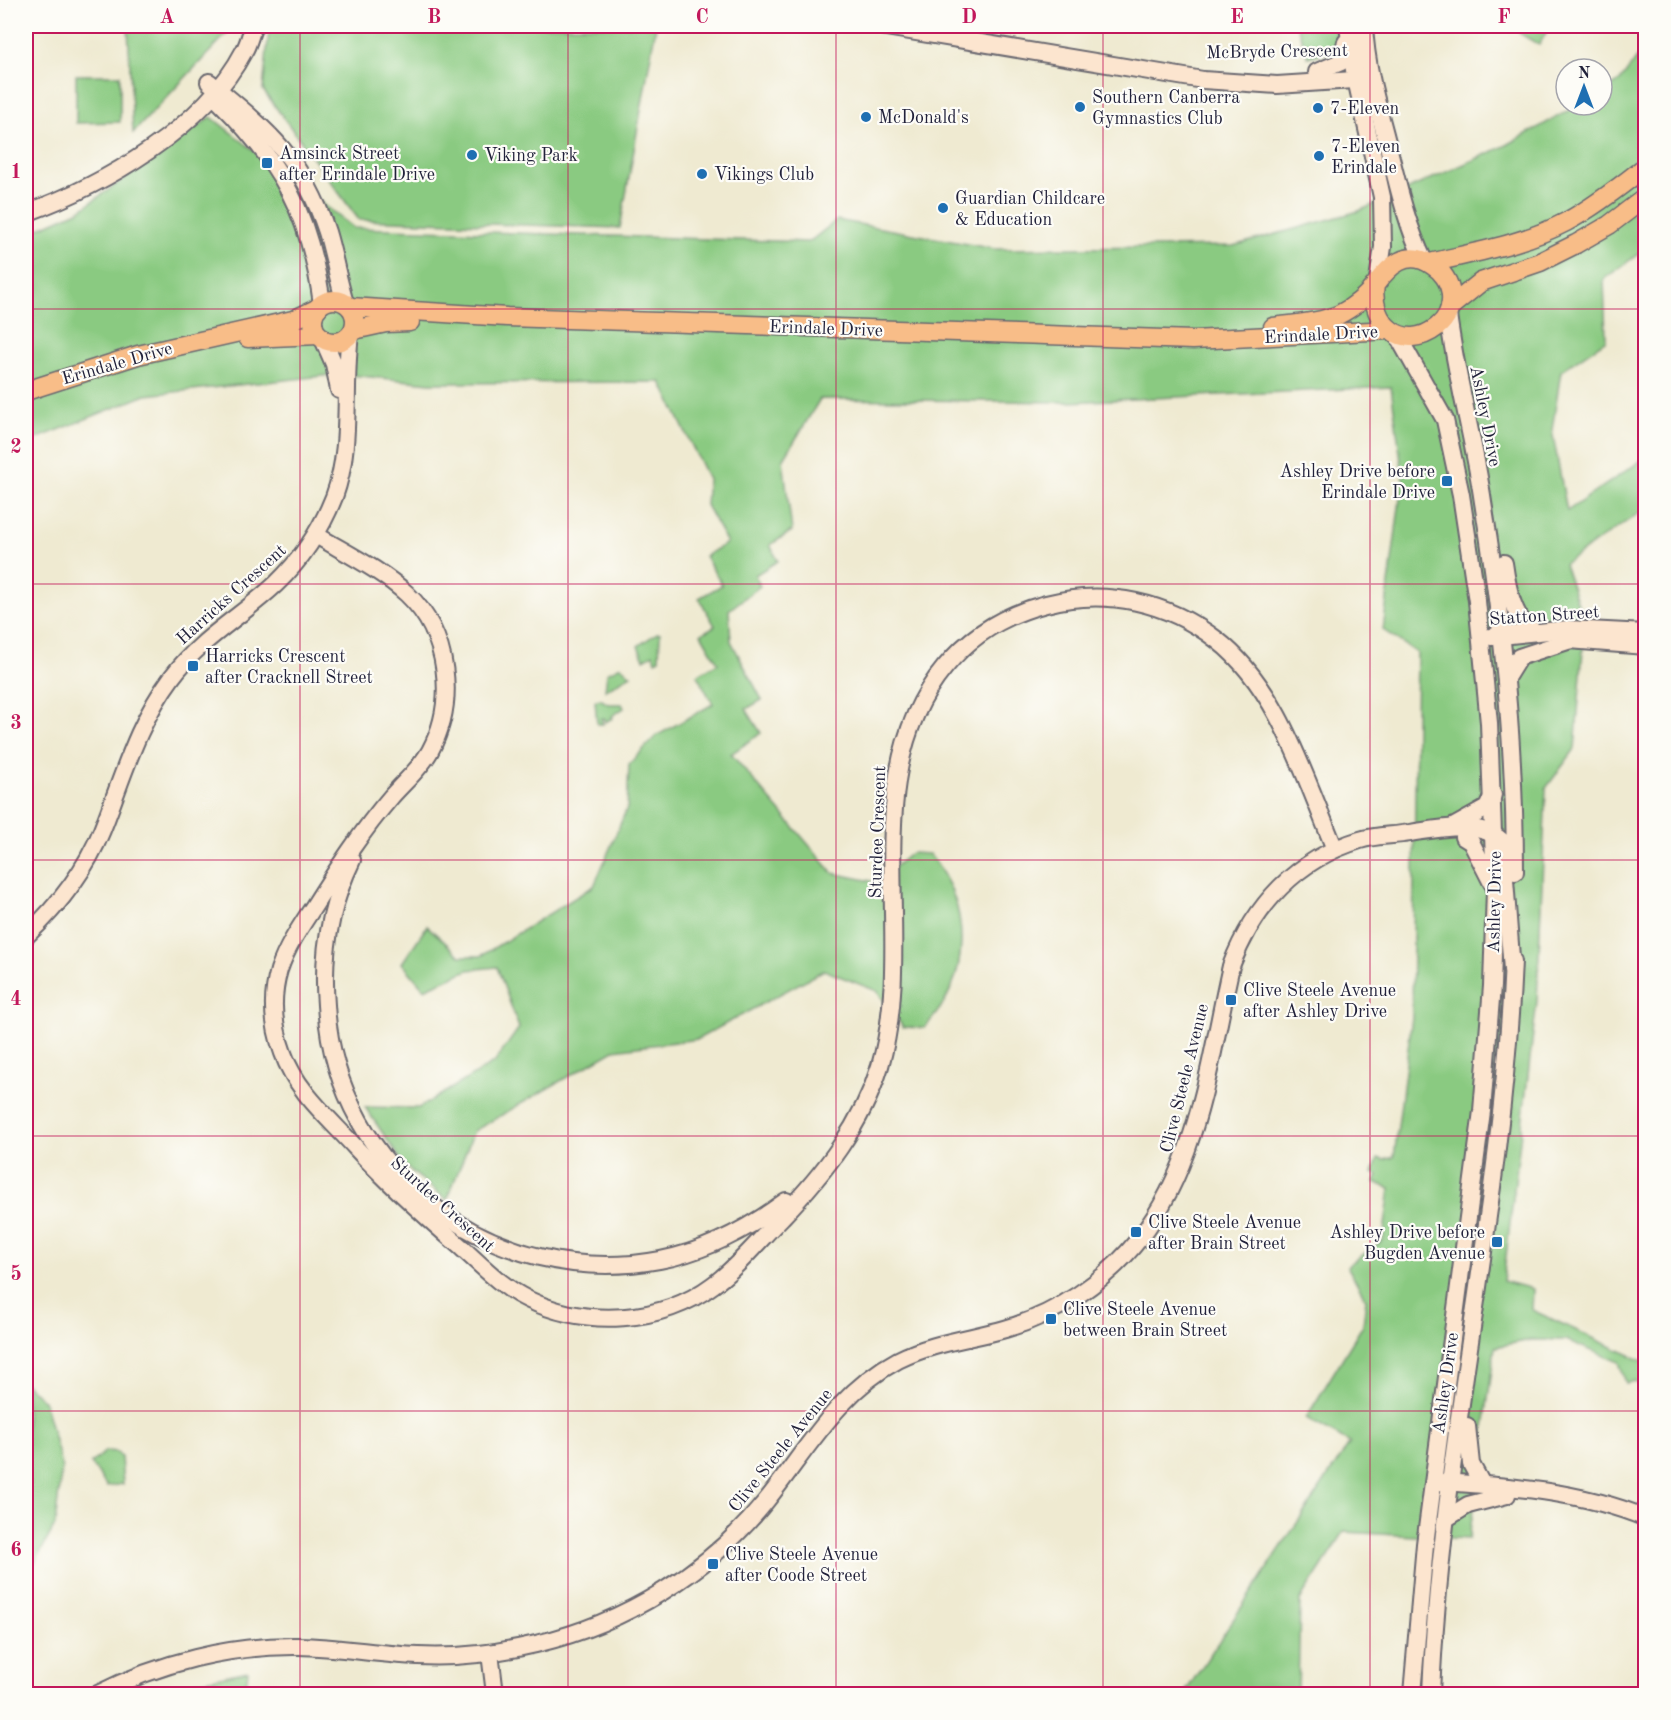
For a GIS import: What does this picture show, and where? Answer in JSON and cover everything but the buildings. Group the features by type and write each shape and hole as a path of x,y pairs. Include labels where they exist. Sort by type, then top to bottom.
{"main road":[{"path":"1646,166 1595,204 1547,230 1506,245 1427,262 1403,260 1393,264 1377,282 1374,307 1378,317 1393,332 1419,336 1431,332 1449,310 1481,282 1540,262 1576,244 1609,225 1646,197"},
{"path":"1427,262 1448,282 1449,310"},
{"name":"Erindale Drive","path":"1145,338 1267,328 1323,319 1353,306 1377,282"},
{"name":"Erindale Drive","path":"26,391 127,358 292,320 333,300 348,305 507,317 1193,340 1393,332"},
{"path":"348,305 355,318 352,332"},
{"path":"320,306 313,319 321,337"},
{"name":"Erindale Drive","path":"210,339 321,337 341,341 352,332 386,323 507,317"}],"street":[{"name":"McBryde Crescent","path":"880,26 1149,68"},
{"name":"McBryde Crescent","path":"938,26 1189,75 1321,77 1362,74"},
{"path":"1348,26 1390,157 1409,229 1427,262"},
{"path":"1348,26 1346,49 1341,62 1321,77 1348,95 1364,122"},
{"path":"1364,26 1362,74 1364,122 1382,197 1383,237 1377,282"},
{"path":"156,143 210,88 233,69 245,51 252,30"},
{"path":"26,213 61,201 97,183 156,143 169,137 196,113 239,43 252,30"},
{"path":"233,69 232,88 244,109"},
{"path":"210,88 244,109 272,134 290,158 310,191 327,234 348,305"},
{"path":"210,88 271,159 294,198 315,255 320,306"},
{"path":"196,113 213,111 246,128"},
{"path":"1374,170 1390,157"},
{"name":"Ashley Drive","path":"1431,1695 1437,1598 1446,1518 1502,1092 1512,970 1515,866 1511,741 1499,574 1449,310"},
{"name":"Harricks Crescent","path":"26,936 44,919 85,862 102,830 130,751 145,719 172,677 217,629 276,584 316,536 334,496 342,467 346,423 346,365 352,332"},
{"name":"Ashley Drive","path":"1393,332 1438,405 1449,433 1474,578 1481,644 1493,795 1495,889 1492,986 1482,1111 1417,1615 1412,1695"},
{"name":"Harricks Crescent","path":"321,337 334,364 346,423"},
{"name":"Sturdee Crescent","path":"316,536 406,593 429,623 444,661 445,705 437,737 421,764 343,859 292,941 280,967 274,1000 277,1033 287,1064 304,1090 389,1184 505,1287 554,1310 606,1318 644,1315 670,1307 715,1284 802,1195 835,1156 867,1100 888,1031 892,989 895,794 898,761 906,733 926,690 948,662 987,628 1012,615 1045,604 1094,597 1144,603 1171,611 1196,624 1225,646 1261,687 1278,718 1335,849"},
{"path":"1499,574 1527,627 1537,632"},
{"name":"Statton Street","path":"1503,641 1537,632 1601,630 1646,633"},
{"path":"1506,678 1519,657 1571,640"},
{"name":"Statton Street","path":"1481,644 1503,641 1571,640 1646,646"},
{"path":"1511,741 1505,755 1506,815 1503,825 1493,833 1502,841 1512,970"},
{"path":"1493,795 1487,808 1456,833 1471,842 1495,889"},
{"name":"Clive Steele Avenue","path":"98,1695 147,1672 181,1662 256,1648 334,1648 422,1657 490,1653 577,1632 610,1620 657,1595 708,1558 739,1531 763,1505 836,1409 867,1380 917,1352 1004,1329 1052,1311 1073,1299 1116,1265 1157,1215 1181,1169 1194,1129 1232,966 1249,925 1285,881 1309,862 1335,849 1373,837 1432,828 1478,837 1493,833"},
{"name":"Sturdee Crescent","path":"365,831 339,895 331,923 325,968 327,1024 339,1078 350,1104 375,1147 418,1195 462,1226 493,1242 524,1253 576,1263 621,1265 680,1255 729,1237 771,1212 815,1178"},
{"path":"330,1119 350,1104"},
{"path":"729,1237 744,1255"},
{"path":"1468,1358 1473,1374 1467,1446 1474,1473 1482,1484"},
{"path":"1451,1487 1482,1484 1523,1487 1603,1504 1646,1518"},
{"path":"1433,1486 1507,1495 1556,1495"},
{"path":"1446,1518 1464,1507 1507,1495"},
{"path":"490,1653 495,1695"}],"green space":[{"path":"128,26 234,26 133,133"},
{"name":"Viking Park","path":"272,26 656,26 620,228 359,220 263,90 269,30"},
{"path":"1297,26 1374,26 1342,48 1308,57"},
{"path":"1523,26 1532,26 1546,33 1539,45 1519,33"},
{"path":"1645,47 1645,249 1604,279 1606,340 1561,371 1552,430 1567,511 1645,458 1645,509 1564,564 1585,624 1575,749 1546,788 1537,1001 1503,1281 1533,1289 1532,1310 1645,1362 1645,1389 1635,1381 1626,1383 1619,1362 1566,1340 1531,1340 1495,1347 1469,1539 1344,1532 1300,1600 1298,1694 1184,1694 1350,1443 1306,1418 1363,1325 1366,1299 1347,1266 1383,1240 1390,1188 1375,1183 1378,1175 1373,1173 1378,1158 1384,1160 1394,1157 1412,1017 1417,653 1383,630 1403,476 1391,387 1069,402 820,399 783,460 792,531 770,545 778,561 755,575 760,586 729,610 731,641 762,700 746,709 761,733 731,754 833,873 876,882 911,853 929,854 954,897 959,919 961,942 958,965 951,988 940,1009 924,1028 903,1027 877,991 824,970 698,1039 614,1050 474,1131 447,1200 405,1166 365,1107 419,1108 495,1062 519,1028 497,967 468,970 424,989 402,963 427,926 460,956 481,956 594,886 627,808 629,764 656,736 713,704 697,675 718,663 701,634 715,626 699,598 722,585 705,556 727,543 706,505 708,479 661,382 430,383 341,374 146,395 26,443 26,234 80,210 211,117 354,228 809,242 837,220 995,249 1233,246 1359,211 1507,145 1557,117 1614,117 1614,85 1619,82"},
{"path":"76,75 120,75 120,122 76,123"},
{"path":"660,633 659,659 655,661 653,654 644,659 638,646"},
{"path":"621,666 631,675 605,690 607,673"},
{"path":"600,699 608,704 622,704 624,708 605,722 605,719 601,718 603,724 597,724 595,701"},
{"path":"26,1384 44,1401 62,1466 55,1525 32,1568 26,1571"},
{"path":"106,1451 117,1452 121,1457 123,1484 107,1487 91,1463"},
{"path":"248,1671 245,1694 169,1694 167,1688"}],"place":[{"name":"Southern Canberra Gymnastics Club","path":"1080,107"},
{"name":"7-Eleven","path":"1318,108"},
{"name":"McDonald's","path":"866,117"},
{"name":"Viking Park","path":"472,155"},
{"name":"7-Eleven Erindale","path":"1319,156"},
{"name":"Amsinck Street after Erindale Drive","path":"267,163"},
{"name":"Vikings Club","path":"702,174"},
{"name":"Guardian Childcare & Education","path":"943,208"},
{"name":"Ashley Drive before Erindale Drive","path":"1447,481"},
{"name":"Harricks Crescent after Cracknell Street","path":"193,666"},
{"name":"Clive Steele Avenue after Ashley Drive","path":"1231,1000"},
{"name":"Clive Steele Avenue after Brain Street","path":"1136,1232"},
{"name":"Ashley Drive before Bugden Avenue","path":"1497,1242"},
{"name":"Clive Steele Avenue between Brain Street","path":"1051,1319"},
{"name":"Clive Steele Avenue after Coode Street","path":"713,1564"}]}
